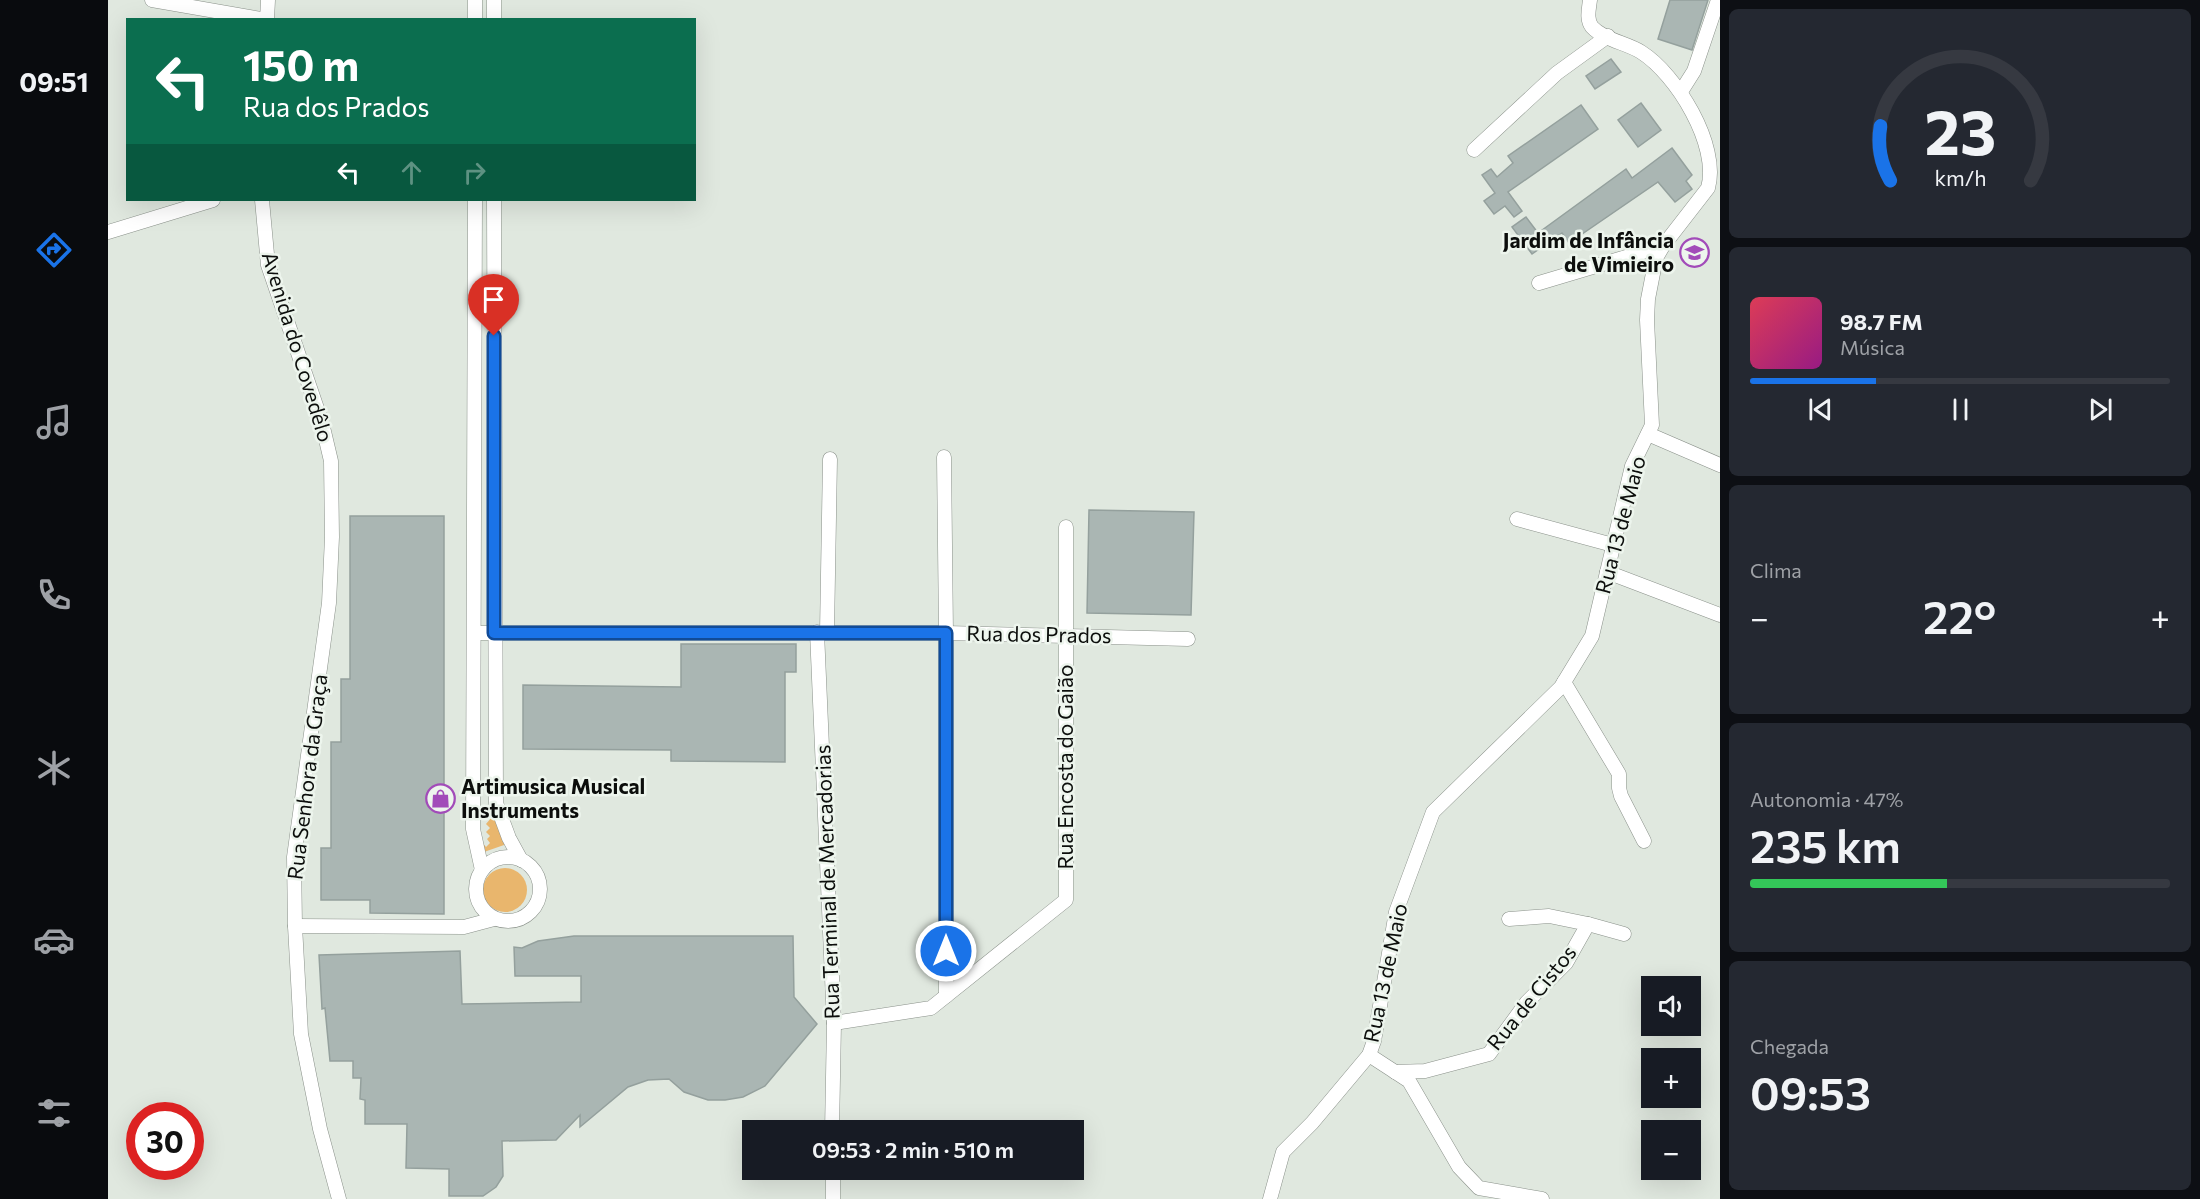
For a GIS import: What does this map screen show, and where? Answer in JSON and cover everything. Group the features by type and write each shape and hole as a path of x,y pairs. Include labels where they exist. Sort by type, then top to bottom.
{"street":[{"path":"153,0 256,18"},
{"path":"267,18 268,0"},
{"path":"475,18 476,0"},
{"path":"494,0 494,18"},
{"name":"Rua 13 de Maio","path":"1369,1055 1374,1041 1396,912 1433,812 1560,687 1592,636 1632,466 1652,425 1647,320 1648,299 1656,258 1711,183 1716,155 1682,90 1656,62 1639,50 1608,36 1590,24 1588,19 1590,0"},
{"path":"1682,90 1694,71 1718,0"},
{"path":"1474,150 1557,73 1608,36"},
{"path":"108,232 210,201"},
{"name":"Avenida do Covedêlo","path":"262,201 268,266 322,423 331,461 332,537 329,603"},
{"path":"475,201 473,829 482,870"},
{"path":"494,201 495,803 521,860"},
{"path":"1539,283 1663,246"},
{"path":"1648,434 1720,465"},
{"path":"834,1023 931,1008 946,996 944,457"},
{"name":"Rua Terminal de Mercadorias","path":"830,459 822,632 834,1023 832,1120"},
{"path":"1516,519 1613,545"},
{"name":"Rua Encosta do Gaião","path":"946,996 1066,900 1066,527"},
{"path":"1607,572 1720,615"},
{"name":"Rua Senhora da Graça","path":"329,603 294,857 295,926 301,1034 320,1129 339,1199"},
{"name":"Rua dos Prados","path":"475,633 946,633 1188,639"},
{"path":"1564,682 1619,774 1621,796 1644,841"},
{"path":"295,926 464,927 494,919 514,922 524,918 538,903 540,883 530,865 511,857 500,858 490,862 482,870 477,878 476,897 486,914 494,919"},
{"name":"Rua de Cistos","path":"1509,919 1549,916 1624,934"},
{"name":"Rua de Cistos","path":"1395,1072 1425,1071 1489,1054 1527,1002 1566,963 1588,924"},
{"path":"1270,1199 1283,1152 1312,1123 1369,1055 1409,1081 1459,1167 1479,1188 1542,1199"},
{"path":"832,1180 833,1199"}],"shaded area":[{"path":"493,809 506,841 504,845 484,852 480,840 486,847 490,843 487,839 490,836 486,832 490,828 486,824 492,817 489,813"},
{"path":"505,868 520,875 527,890 520,905 505,912 490,905 483,890 490,875"}],"building":[{"path":"1670,0 1708,0 1692,50 1658,39"},
{"path":"1611,59 1621,72 1595,89 1586,76"},
{"path":"1641,103 1661,130 1638,147 1618,120"},
{"path":"1581,105 1598,129 1508,192 1522,211 1514,217 1505,206 1494,214 1484,201 1495,193 1482,175 1491,169 1497,177 1513,163 1508,156"},
{"path":"1672,148 1692,175 1686,181 1692,189 1675,202 1658,182 1569,243 1562,233 1532,254 1512,227 1526,217 1538,233 1626,169 1632,178"},
{"path":"1089,510 1194,512 1191,615 1087,613"},
{"path":"350,516 444,516 444,914 370,913 370,900 321,900 321,848 331,848 331,742 341,742 341,679 350,679"},
{"path":"681,644 796,644 796,672 785,672 785,762 671,761 671,750 523,749 523,685 681,687"},
{"path":"574,936 793,936 794,997 817,1024 765,1086 743,1097 708,1100 684,1092 669,1079 648,1080 628,1087 580,1127 580,1115 556,1140 502,1141 503,1176 496,1187 483,1196 449,1196 449,1169 406,1168 407,1124 365,1124 365,1100 360,1099 361,1078 353,1078 353,1061 330,1061 325,1008 322,1009 319,955 460,951 462,1004 581,1002 581,976 515,976 514,947 522,948 538,941"}],"place":[{"name":"Jardim de Infância de Vimieiro","path":"1695,253"},
{"name":"Artimusica Musical Instruments","path":"440,799"}],"route":[{"path":"494,336 494,633 946,633 946,951"}]}
